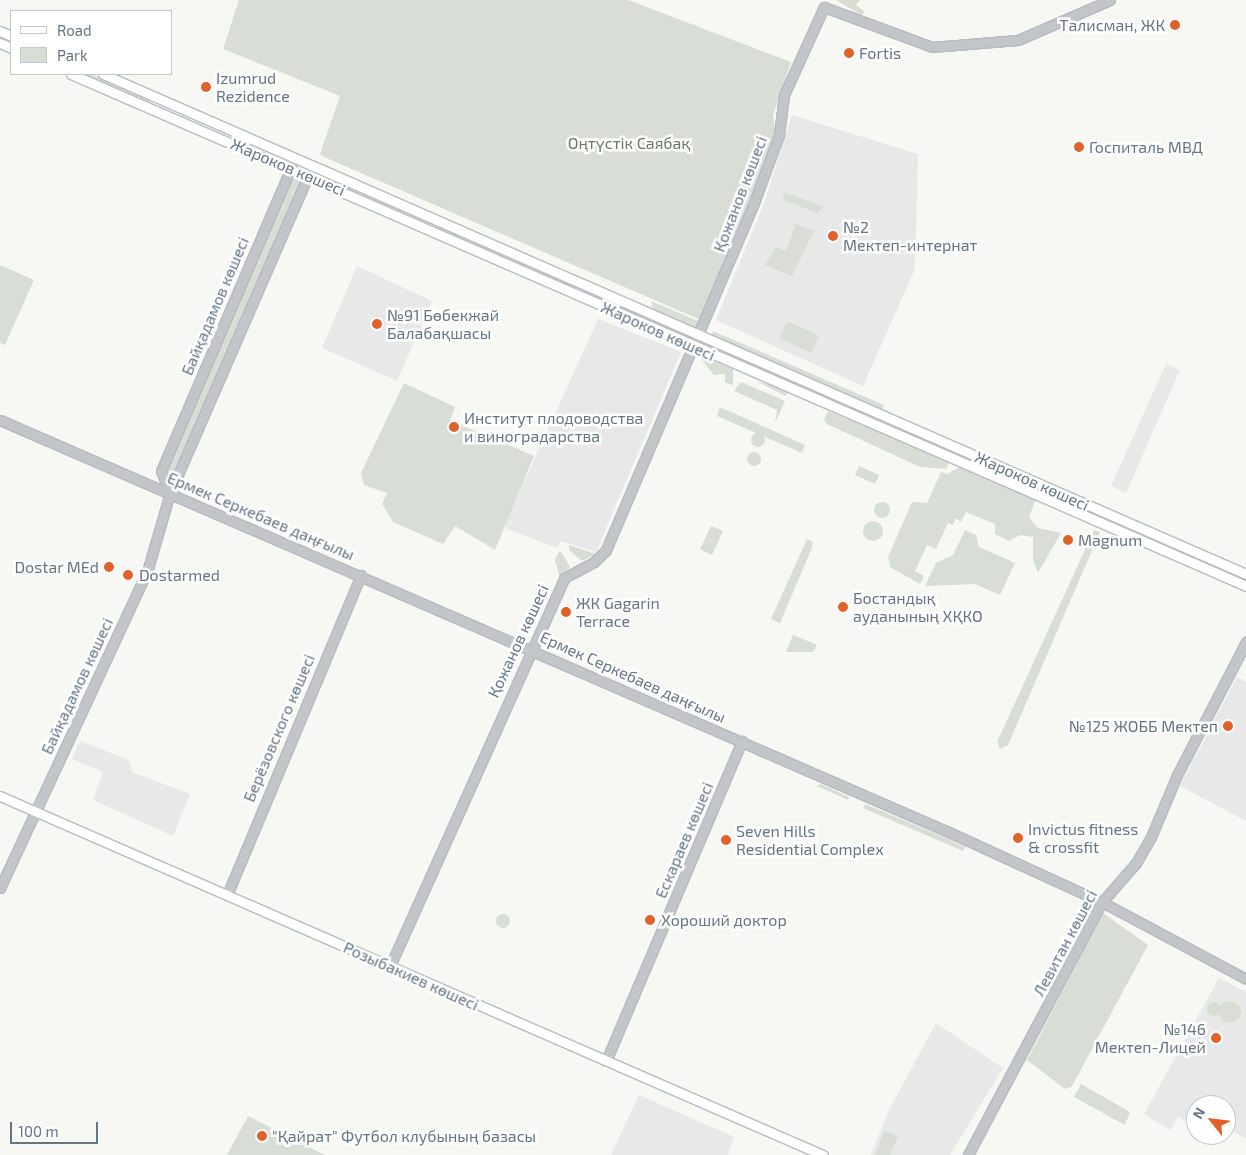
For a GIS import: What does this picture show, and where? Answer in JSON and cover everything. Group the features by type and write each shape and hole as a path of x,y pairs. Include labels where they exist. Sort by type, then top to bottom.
{"main road":[{"name":"Жароков көшесі","path":"73,75 290,168 695,348 1246,586"},
{"name":"Жароков көшесі","path":"105,75 700,337 1246,574"},
{"path":"429,230 433,220"},
{"path":"1038,496 1043,486"},
{"name":"Розыбакиев көшесі","path":"0,796 823,1155"}],"street":[{"name":"Қожанов көшесі","path":"390,966 529,649 564,578 594,562 606,550 700,337 779,136 784,95 824,7 932,47 1018,40 1110,0"},
{"name":"Байқадамов көшесі","path":"170,493 161,472 295,158"},
{"name":"Байқадамов көшесі","path":"0,888 147,572 170,493 198,424 312,166"},
{"path":"183,418 198,424"},
{"name":"Ермек Серкебаев даңғылы","path":"0,420 742,741 1102,902 1246,979"},
{"name":"Берёзовского көшесі","path":"227,895 361,575"},
{"name":"Левитан көшесі","path":"968,1155 1102,902 1136,863 1246,642"},
{"name":"Ескараев көшесі","path":"606,1061 742,741"}],"shaded area":[{"name":"№2 Мектеп-интернат","path":"792,115 918,154 915,269 863,386 716,320 765,201"},
{"name":"№91 Бөбекжай Балабақшасы","path":"357,266 432,301 397,381 322,348"},
{"path":"598,319 681,352 596,552 561,541 557,548 507,529 505,524"},
{"path":"1166,364 1180,370 1126,493 1111,486"},
{"name":"№125 ЖОББ Мектеп","path":"1237,677 1246,682 1246,821 1180,786"},
{"path":"80,741 129,760 132,772 190,794 173,836 93,800 103,772 72,759"},
{"name":"№146 Мектеп-Лицей","path":"1219,978 1246,992 1246,1139 1236,1133 1236,1095 1186,1095 1186,1121 1178,1117 1170,1130 1144,1114"},
{"path":"936,1023 1003,1068 950,1155 871,1155 888,1112"},
{"path":"639,1095 734,1137 728,1155 611,1155"}],"green space":[{"name":"Оңтүстік Саябақ","path":"239,0 628,0 791,62 773,115 776,136 703,321 324,157 320,154 340,96 223,49"},
{"path":"836,0 860,0 856,5 865,12 861,15"},
{"path":"79,75 93,75 151,99 149,104"},
{"path":"321,173 430,221 428,227 318,178"},
{"path":"291,175 305,180 169,490 162,476"},
{"path":"784,192 823,206 823,208 817,213 782,199"},
{"path":"437,224 684,332 681,338 435,228"},
{"path":"796,224 814,231 792,276 765,265 776,247 786,251"},
{"path":"0,265 34,280 5,345 0,343"},
{"path":"651,301 703,323 696,330 654,312"},
{"path":"787,321 819,336 811,353 780,338"},
{"path":"713,331 884,405 882,410 711,336"},
{"path":"716,343 1040,484 1036,495 711,355"},
{"path":"698,355 733,369 733,385 725,382 725,374 714,375"},
{"path":"741,382 785,401 775,423 777,410 734,391"},
{"path":"758,382 775,386 788,392 786,396"},
{"path":"404,383 455,407 450,420 534,456 495,550 455,526 443,544 393,522 382,504 387,493 364,485 361,473"},
{"path":"720,407 805,445 802,453 717,416"},
{"path":"828,411 936,455 949,462 946,469 920,467 827,424 824,420"},
{"path":"758,433 763,435 765,440 763,445 758,447 753,445 751,440 753,435"},
{"path":"751,452 757,452 761,459 757,466 751,466 747,462 747,456"},
{"path":"859,466 879,475 875,484 855,475"},
{"path":"961,466 1036,499 1029,517 1038,528 1061,533 1038,573 1033,560 1033,537 1020,535 1009,541 995,534 995,524 966,512 961,522 956,518 953,525 948,523 936,549 927,545 915,571 924,576 920,584 890,567 888,557 912,502 927,503 941,472 947,474"},
{"path":"1047,487 1094,508 1088,519 1042,498"},
{"path":"879,502 885,502 890,507 888,516 879,518 874,513 874,507"},
{"path":"869,521 877,521 883,527 883,535 877,541 869,541 863,535 863,527"},
{"path":"1115,521 1246,578 1246,582 1113,526"},
{"path":"711,526 723,531 712,555 700,549"},
{"path":"965,530 976,535 979,547 1015,563 1000,595 975,584 925,586 936,563 953,555"},
{"path":"1094,530 1100,532 1008,745 1000,749 997,742"},
{"path":"807,539 813,542 811,550 780,623 771,619"},
{"path":"569,545 596,554 582,561 569,550"},
{"path":"560,550 570,567 560,578 555,560"},
{"path":"793,635 817,645 813,652 786,652"},
{"path":"821,784 849,797 848,800 817,786"},
{"path":"865,804 965,847 963,851 863,808"},
{"path":"1103,913 1148,945 1072,1086 1065,1089 1027,1060"},
{"path":"500,914 506,914 510,921 506,928 500,928 496,924 496,918"},
{"path":"1230,1001 1238,1004 1241,1012 1238,1020 1230,1023 1222,1020 1219,1012 1222,1004"},
{"path":"1214,1002 1219,1004 1221,1009 1219,1014 1214,1016 1209,1014 1207,1009 1209,1004"},
{"path":"1081,1084 1130,1112 1125,1125 1074,1097"},
{"name":"\"Қайрат\" Футбол клубының базасы","path":"248,1116 325,1155 227,1155"},
{"path":"884,1131 898,1136 890,1155 875,1155"}],"place":[{"name":"Талисман, ЖК","path":"1175,25"},
{"name":"Fortis","path":"849,53"},
{"name":"Izumrud Rezidence","path":"206,87"},
{"name":"Госпиталь МВД","path":"1079,147"},
{"name":"№2 Мектеп-интернат","path":"833,236"},
{"name":"№91 Бөбекжай Балабақшасы","path":"377,324"},
{"name":"Институт плодоводства и виноградарства","path":"454,427"},
{"name":"Magnum","path":"1068,540"},
{"name":"Dostar MEd","path":"109,567"},
{"name":"Dostarmed","path":"128,575"},
{"name":"Бостандық ауданының ХҚКО","path":"843,607"},
{"name":"ЖК Gagarin Terrace","path":"566,612"},
{"name":"№125 ЖОББ Мектеп","path":"1228,726"},
{"name":"Invictus fitness & crossfit","path":"1018,838"},
{"name":"Seven Hills Residential Complex","path":"726,840"},
{"name":"Хороший доктор","path":"650,920"},
{"name":"№146 Мектеп-Лицей","path":"1216,1038"},
{"name":"\"Қайрат\" Футбол клубының базасы","path":"262,1136"}]}
